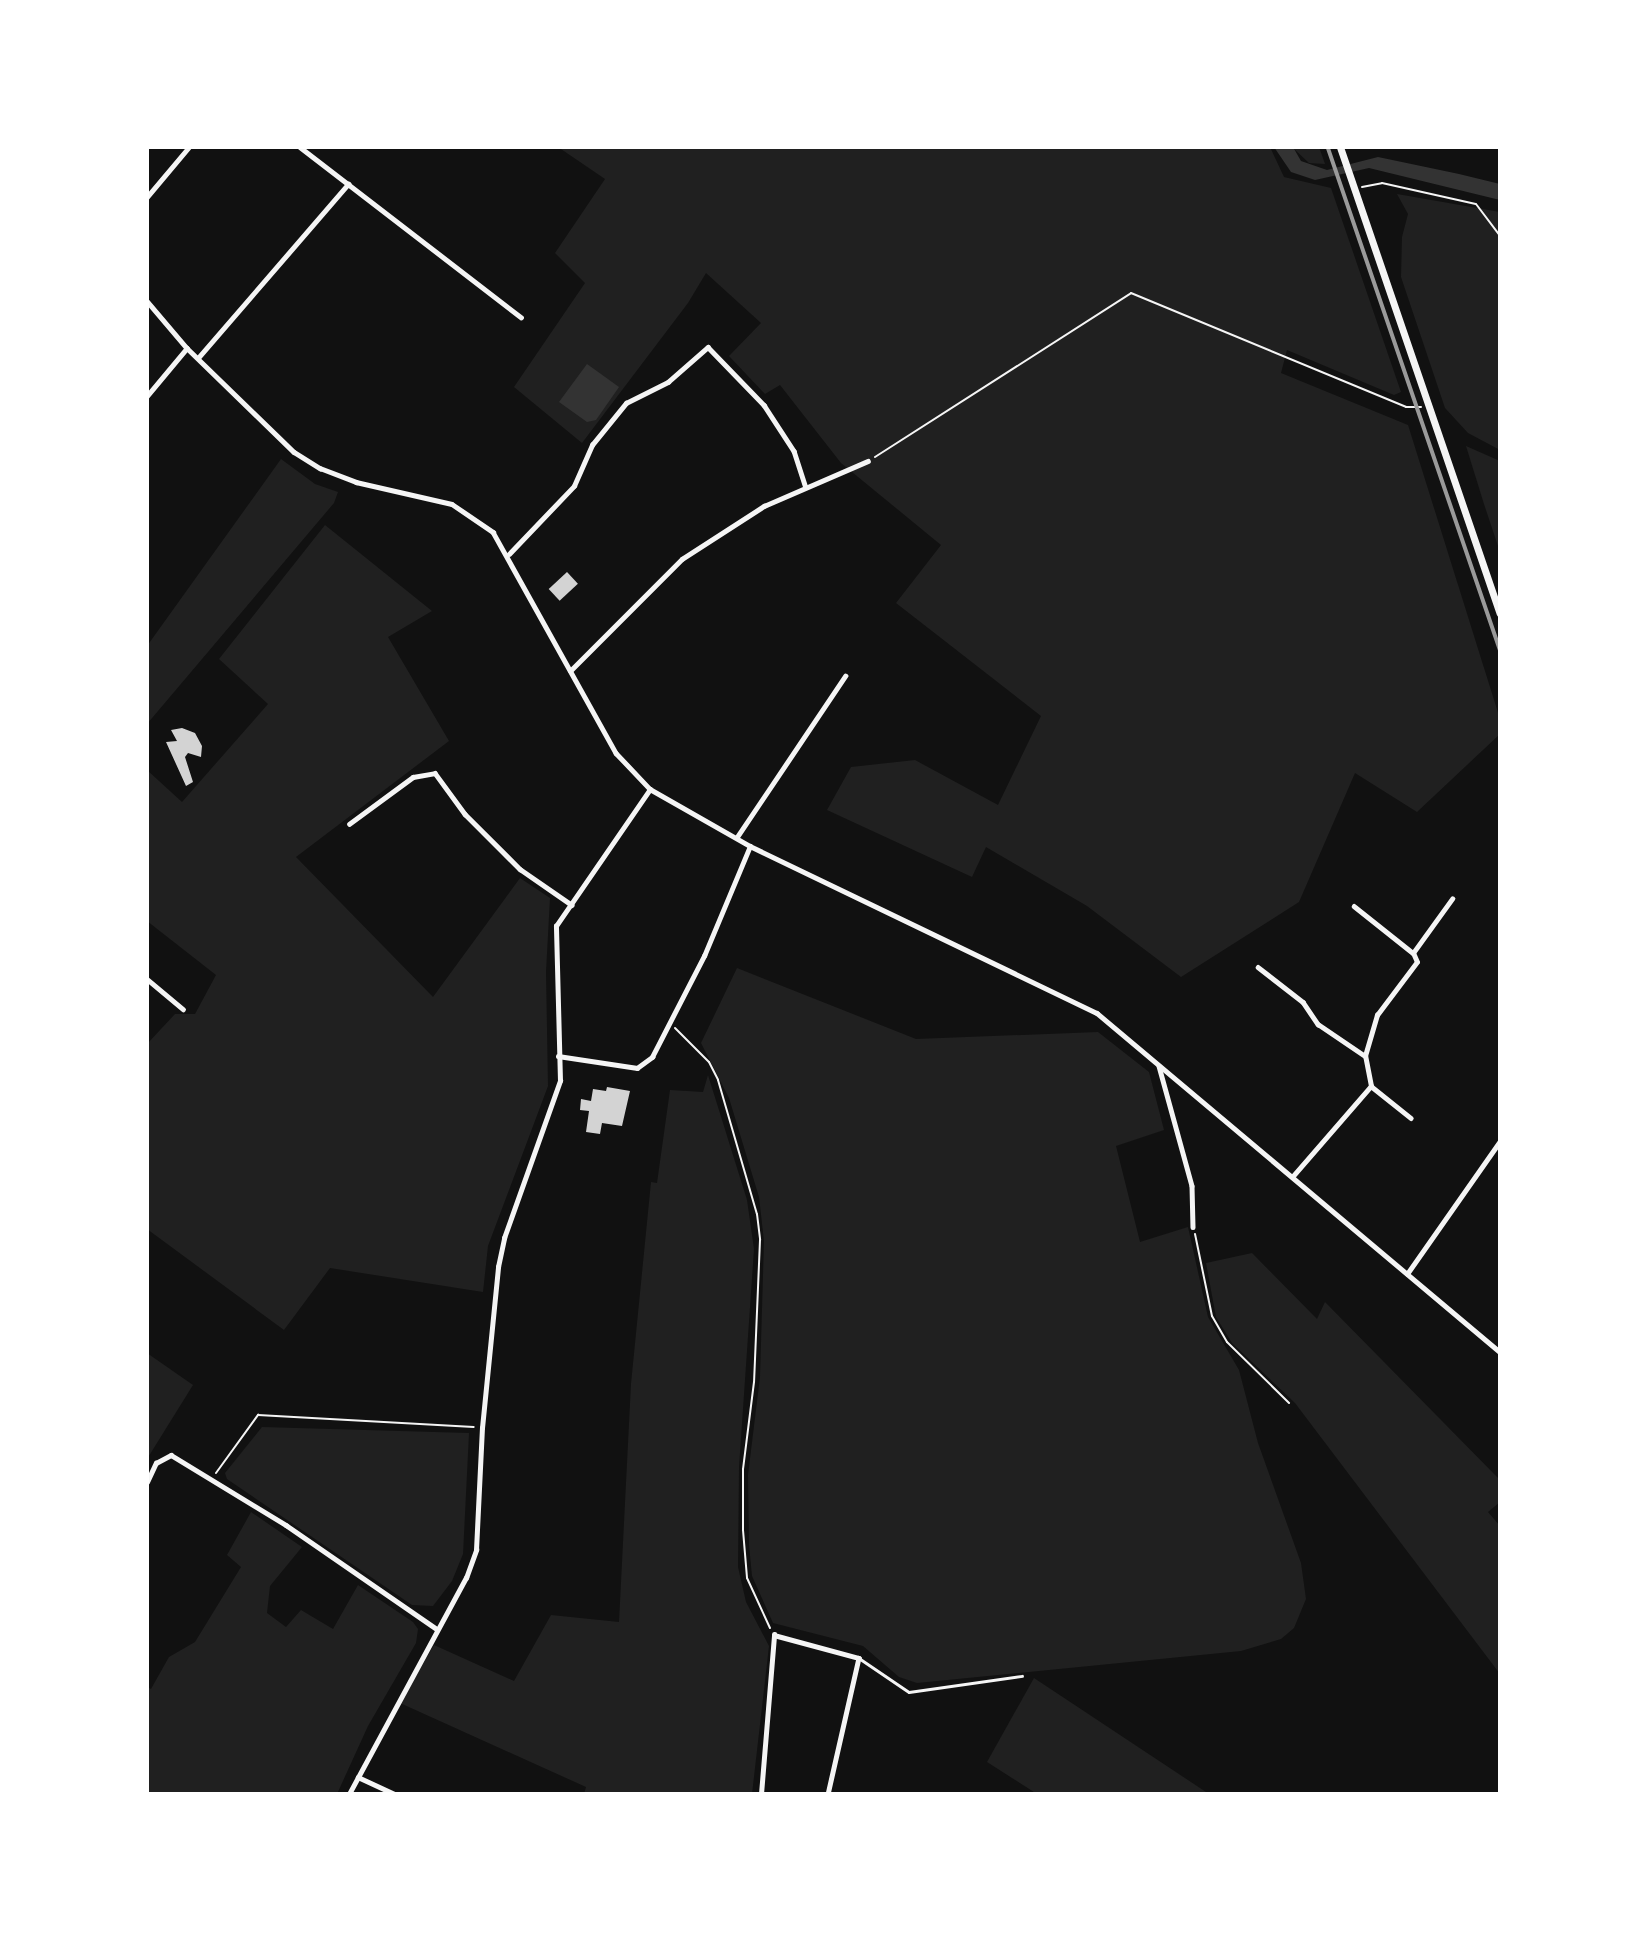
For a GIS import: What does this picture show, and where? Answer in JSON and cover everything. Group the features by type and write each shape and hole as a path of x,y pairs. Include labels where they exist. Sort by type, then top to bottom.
{"main road":[{"path":"1340,147 1500,613"}],"street":[{"path":"147,197 189,147"},
{"path":"300,147 521,317"},
{"path":"198,358 348,184"},
{"path":"147,301 187,348 311,463 364,484 452,504 493,532 509,554 616,753 650,789 750,846 1097,1013 1500,1352"},
{"path":"509,554 574,486 592,445 626,403 668,382 708,347 764,405 794,452 806,487"},
{"path":"147,396 187,348"},
{"path":"570,671 682,559 764,506 868,461"},
{"path":"737,837 845,676"},
{"path":"349,824 413,777 435,773 465,814 520,869 572,905"},
{"path":"349,1794 467,1578 476,1550 482,1428 504,1238 560,1081 556,926 650,789"},
{"path":"558,1056 609,1067 637,1068 652,1057 750,846"},
{"path":"1413,953 1452,899"},
{"path":"1354,906 1413,953 1417,962 1377,1014 1365,1056 1371,1086 1411,1118"},
{"path":"1258,967 1303,1002 1318,1024 1365,1056"},
{"path":"147,979 183,1009"},
{"path":"1158,1065 1192,1186 1193,1227"},
{"path":"1293,1176 1371,1086"},
{"path":"1407,1274 1500,1141"},
{"path":"147,1482 156,1463 171,1455 212,1478 437,1629"},
{"path":"761,1794 774,1635 859,1658 828,1794"},
{"path":"358,1777 394,1794"}],"lane":[{"path":"859,1658 909,1692 1022,1676"}],"path":[{"path":"1355,190 1382,183 1476,204 1500,236"},
{"path":"868,461 1131,293 1406,407 1429,405"},
{"path":"669,1023 709,1062 718,1080 757,1213 756,1341 743,1469 743,1530 747,1578 757,1607 774,1635"},
{"path":"1193,1227 1212,1316 1227,1342 1289,1403"},
{"path":"212,1478 258,1415 482,1428"}],"shaded area":[{"path":"558,147 1270,147 1284,177 1331,188 1401,392 1394,395 1287,350 1281,373 1408,425 1500,719 1500,734 1417,812 1355,773 1299,902 1181,977 1087,906 986,847 972,877 827,810 851,767 915,760 998,805 1041,716 896,603 941,545 841,463 780,385 765,394 729,356 761,323 706,273 688,303 582,443 514,387 585,283 555,253 605,179"},
{"path":"1274,147 1293,147 1301,161 1327,170 1378,157 1459,174 1500,184 1500,200 1369,168 1315,180 1291,172"},
{"path":"1292,147 1319,147 1325,164 1309,163"},
{"path":"1397,194 1500,212 1500,450 1468,433 1445,408 1401,277 1402,237 1408,214"},
{"path":"587,364 619,387 596,420 587,422 559,402"},
{"path":"1466,446 1500,461 1500,552 1484,504"},
{"path":"281,459 315,484 338,492 334,503 147,724 147,646"},
{"path":"325,525 432,611 388,637 449,741 296,857 433,997 520,878 550,898 546,972 548,1086 488,1246 483,1292 330,1268 284,1330 147,1229 147,1044 175,1014 195,1014 216,975 147,921 147,770 182,802 268,704 219,659"},
{"path":"737,968 916,1039 1098,1032 1149,1072 1164,1130 1116,1146 1140,1242 1188,1227 1208,1317 1239,1370 1258,1443 1301,1563 1306,1599 1294,1628 1281,1639 1241,1651 917,1683 899,1677 863,1646 773,1623 752,1576 749,1545 748,1475 760,1377 764,1241 759,1197 729,1098 701,1043"},
{"path":"708,1075 747,1200 754,1249 739,1467 738,1567 746,1602 769,1646 752,1794 584,1794 586,1787 400,1703 434,1645 514,1681 551,1615 619,1622 631,1384 651,1182 657,1183 670,1090 703,1092"},
{"path":"1252,1253 1317,1319 1325,1302 1500,1480 1500,1502 1488,1512 1500,1526 1500,1674 1295,1403 1232,1343 1216,1317 1206,1263"},
{"path":"147,1353 193,1385 147,1459"},
{"path":"262,1427 469,1433 463,1554 452,1581 433,1606 412,1605 227,1479 225,1473"},
{"path":"251,1512 302,1547 270,1586 267,1613 286,1627 301,1610 333,1629 358,1585 413,1622 418,1629 416,1643 368,1726 337,1794 147,1794 147,1687 151,1689 169,1657 195,1642 241,1567 227,1555"},
{"path":"1034,1678 1209,1794 1037,1794 987,1762"}],"building":[{"path":"567,572 578,584 560,601 549,589"},
{"path":"182,728 195,733 202,746 201,757 188,753 185,757 193,782 186,786 166,742 177,741 171,730"},
{"path":"607,1087 630,1091 622,1126 602,1123 600,1134 586,1132 589,1111 580,1110 581,1099 591,1101 593,1089 606,1091"}],"railway":[{"path":"1328,147 1500,649"}]}
